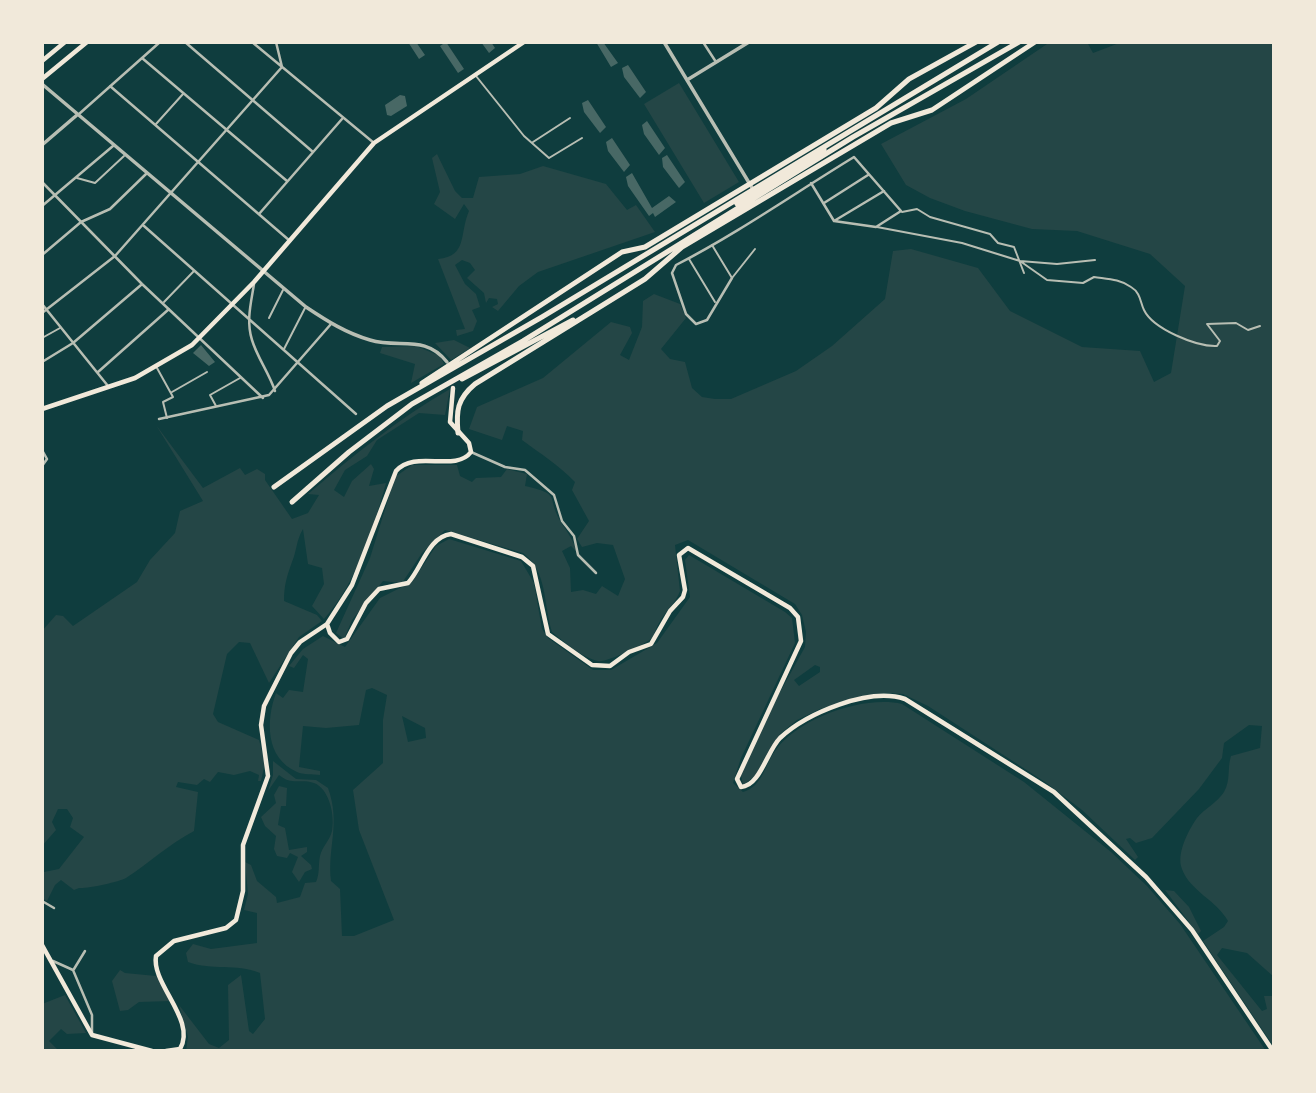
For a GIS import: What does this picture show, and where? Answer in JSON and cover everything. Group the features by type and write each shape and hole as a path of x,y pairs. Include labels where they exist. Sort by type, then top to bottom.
{"highway":[{"path":"660,266 671,248 856,128 909,79 976,42"},
{"path":"274,487 341,436 420,386 491,347 998,42"},
{"path":"292,502 349,452 425,396 1018,42"},
{"path":"445,385 468,377 583,316 645,279 693,241 891,123 932,110 1035,42"},
{"path":"888,97 894,110 906,119"},
{"path":"420,386 427,377 622,253 639,248 879,105"},
{"path":"795,168 810,148"},
{"path":"760,176 784,175"},
{"path":"693,241 714,219"},
{"path":"639,248 652,267 645,279"},
{"path":"458,433 456,411 468,389 542,346 583,316"}],"main road":[{"path":"42,61 65,42"},
{"path":"42,81 87,42"},
{"path":"42,409 157,368 200,339 254,282 374,143 524,42"},
{"path":"166,1051 180,1050 184,1040 175,1006 156,972 156,956 174,941 226,928 236,920 243,891 243,845 268,776 261,725 264,706 291,653 300,642 327,624 341,606 358,572 396,471 411,461 461,460 471,452 469,443 458,433 449,418 453,388"},
{"path":"327,624 335,639 339,642 346,639 366,603 379,589 408,583 438,539 451,534 522,557 536,574 548,634 592,665 610,666 629,652 651,644 657,637 670,611 683,597 685,590 679,555 688,548 790,608 798,617 801,631 798,651 737,779 741,787 746,787 756,778 778,740 819,711 888,696 905,699 1054,792 1146,877 1192,930 1273,1051"},
{"path":"42,945 92,1035 152,1051"}],"street":[{"path":"42,145 160,42"},
{"path":"185,42 313,152"},
{"path":"252,42 374,143"},
{"path":"276,42 282,67"},
{"path":"664,42 761,202"},
{"path":"703,42 716,62"},
{"path":"687,80 749,42"},
{"path":"142,58 287,181"},
{"path":"42,313 115,256 282,67"},
{"path":"42,81 124,156 306,307 331,324 372,341 425,345 447,362"},
{"path":"110,86 290,241"},
{"path":"259,214 342,118"},
{"path":"42,206 113,146"},
{"path":"732,278 703,323 696,324 686,314 672,273 676,265 854,157 901,211 876,227 834,221"},
{"path":"42,255 81,222 110,209 146,174"},
{"path":"824,203 869,174"},
{"path":"42,182 142,284 263,398"},
{"path":"811,183 834,221"},
{"path":"834,221 884,191"},
{"path":"144,226 356,414"},
{"path":"254,282 248,318 252,341 269,371 275,391"},
{"path":"42,362 73,343 142,284"},
{"path":"42,304 109,387"},
{"path":"97,372 169,309"},
{"path":"159,419 263,398 275,391 331,324"},
{"path":"42,450 47,459 42,466"},
{"path":"471,452 505,467 525,470 554,495 562,521 574,536 578,555 596,573"},
{"path":"42,901 54,908"},
{"path":"74,970 85,951"},
{"path":"50,959 74,970 92,1015 92,1035"}],"lane":[{"path":"475,75 532,143 549,158 582,138"},
{"path":"155,125 184,93"},
{"path":"532,143 570,118"},
{"path":"76,178 95,183 124,156"},
{"path":"901,211 917,209 930,217 990,234 998,243 1014,247 1024,273"},
{"path":"876,227 962,243 1020,261 1057,264 1095,260"},
{"path":"712,245 732,278 755,249"},
{"path":"688,258 716,304"},
{"path":"1020,261 1047,280 1083,283 1094,276 1129,285 1136,290 1150,317 1185,340 1199,345 1217,346 1220,341 1207,324 1236,323 1248,330 1260,326"},
{"path":"163,304 194,270"},
{"path":"269,318 283,289"},
{"path":"284,349 306,307"},
{"path":"42,338 60,327"},
{"path":"157,368 172,392 173,397 163,402 167,418"},
{"path":"172,392 207,372"},
{"path":"217,407 210,395 241,377"}],"shaded area":[{"path":"1050,42 1087,42 1093,53 1122,42 1274,42 1274,977 1247,953 1222,948 1217,955 1262,1011 1267,1009 1264,996 1274,996 1274,1047 1203,941 1224,927 1228,921 1186,877 1181,863 1184,843 1194,823 1226,788 1231,756 1260,748 1262,726 1249,725 1224,743 1222,758 1199,789 1152,838 1136,843 1130,838 1126,839 1138,857 1135,860 1082,810 1045,782 928,706 903,694 858,697 820,709 797,720 780,734 755,776 743,785 741,775 764,721 805,647 806,632 802,615 795,604 688,540 675,545 680,591 652,638 602,661 586,657 552,632 541,579 537,569 523,553 445,530 422,553 402,583 383,581 352,620 344,639 336,633 370,558 395,477 412,465 457,465 460,476 472,482 476,478 501,477 507,469 527,474 525,486 549,494 577,552 571,546 562,551 570,568 571,592 583,590 596,594 602,586 618,596 625,579 613,545 597,543 582,547 577,539 589,521 572,490 575,482 522,440 523,431 507,426 502,440 469,429 477,407 543,378 611,322 630,327 632,333 620,355 629,360 642,327 643,301 654,294 680,304 686,318 661,349 670,359 685,362 692,388 702,397 715,399 731,399 796,371 832,346 885,299 893,251 911,249 978,268 1010,311 1082,347 1140,351 1154,382 1171,373 1185,286 1150,254 1077,231 1032,229 965,211 930,198 906,185 881,144 966,99","holes":["815,665 820,667 820,672 799,686 794,680"]},
{"path":"679,83 739,182 704,203 644,104"},
{"path":"437,154 455,191 462,198 473,198 479,177 520,174 543,166 606,184 627,210 636,205 655,232 538,272 519,286 498,311 492,307 498,304 497,299 489,298 486,303 484,293 467,278 475,270 470,263 462,260 455,265 465,284 476,294 480,307 472,310 477,321 473,331 457,336 456,330 465,329 438,259 448,257 458,249 469,211 464,204 455,219 434,204 440,192 432,158"},
{"path":"454,340 470,348 451,360 435,343"},
{"path":"416,346 440,356 444,364 411,383 415,364 380,353 382,347"},
{"path":"450,389 445,415 419,413 377,440 367,456 345,470 334,490 344,497 352,481 371,464 374,469 369,486 386,483 355,572 324,619 312,606 324,584 322,568 308,564 303,529 287,576 284,601 317,615 322,621 299,637 269,683 250,643 239,642 227,654 213,714 218,722 259,740 265,763 261,781 258,781 259,775 250,771 234,775 218,772 210,782 204,779 197,785 178,782 176,787 198,792 194,831 126,878 74,890 61,880 55,885 47,901 42,898 42,868 44,872 59,869 84,837 70,827 73,818 67,809 58,809 52,822 56,830 42,846 42,631 56,615 63,616 73,626 137,582 150,560 175,533 180,511 203,501 156,425 203,488 240,468 245,475 257,469 265,474 265,480 292,519 308,513 319,495 308,494 342,465 394,425"},
{"path":"449,539 521,561 534,583 542,629 548,638 593,670 611,670 657,643 690,597 685,560 689,555 785,612 792,618 795,643 741,758 733,783 743,792 750,789 786,739 815,719 851,706 887,702 902,704 1024,782 1111,852 1147,886 1180,924 1266,1051 186,1051 188,1037 179,1005 209,1044 219,1048 229,1040 228,985 241,975 249,1031 253,1034 265,1019 260,973 242,968 197,965 188,962 186,953 193,944 211,949 257,943 257,913 244,910 248,894 245,862 251,865 257,881 276,897 277,903 300,897 305,883 316,882 321,853 332,831 333,818 328,797 319,786 288,780 279,775 268,791 273,775 273,761 296,779 316,780 328,788 332,801 334,825 331,881 340,889 342,936 354,936 394,920 359,830 353,790 383,763 383,720 387,695 372,688 366,690 359,725 326,728 303,726 299,767 320,771 320,775 297,772 279,758 271,737 271,715 276,693 283,698 289,690 303,692 308,659 303,655 294,668 289,666 303,649 323,636 345,647 380,598 412,582 436,546","holes":["402,716 425,728 426,738 408,742"]},
{"path":"279,786 287,788 286,806 281,806 278,825 285,828 289,850 307,847 307,852 301,856 312,869 305,872 299,882 292,872 298,857 290,853 287,858 277,856 274,849 276,836 265,826 261,817 276,803 274,795"},
{"path":"1165,890 1174,891 1189,907 1201,931 1198,934"},
{"path":"120,970 125,973 156,976 171,1001 139,1002 128,1010 120,1011 112,981"},
{"path":"65,995 86,1033 67,1034 61,1029 49,1041 59,1051 42,1051 42,1004"}],"building":[{"path":"408,42 416,42 425,55 419,59"},
{"path":"446,42 464,69 458,73 440,46"},
{"path":"481,42 491,42 495,48 489,53"},
{"path":"596,42 603,42 618,63 611,67"},
{"path":"628,65 646,92 640,98 624,77 622,68"},
{"path":"400,95 405,96 407,106 391,116 387,115 385,105"},
{"path":"588,100 606,127 600,133 584,112 582,103"},
{"path":"647,121 665,148 659,155 644,134 642,125"},
{"path":"612,138 630,165 624,172 608,151 606,142"},
{"path":"667,155 685,182 679,188 663,167 662,158"},
{"path":"632,173 652,208 669,196 676,202 655,217 653,213 649,216 628,186 626,177"},
{"path":"201,345 215,362 209,366 193,353"}]}
